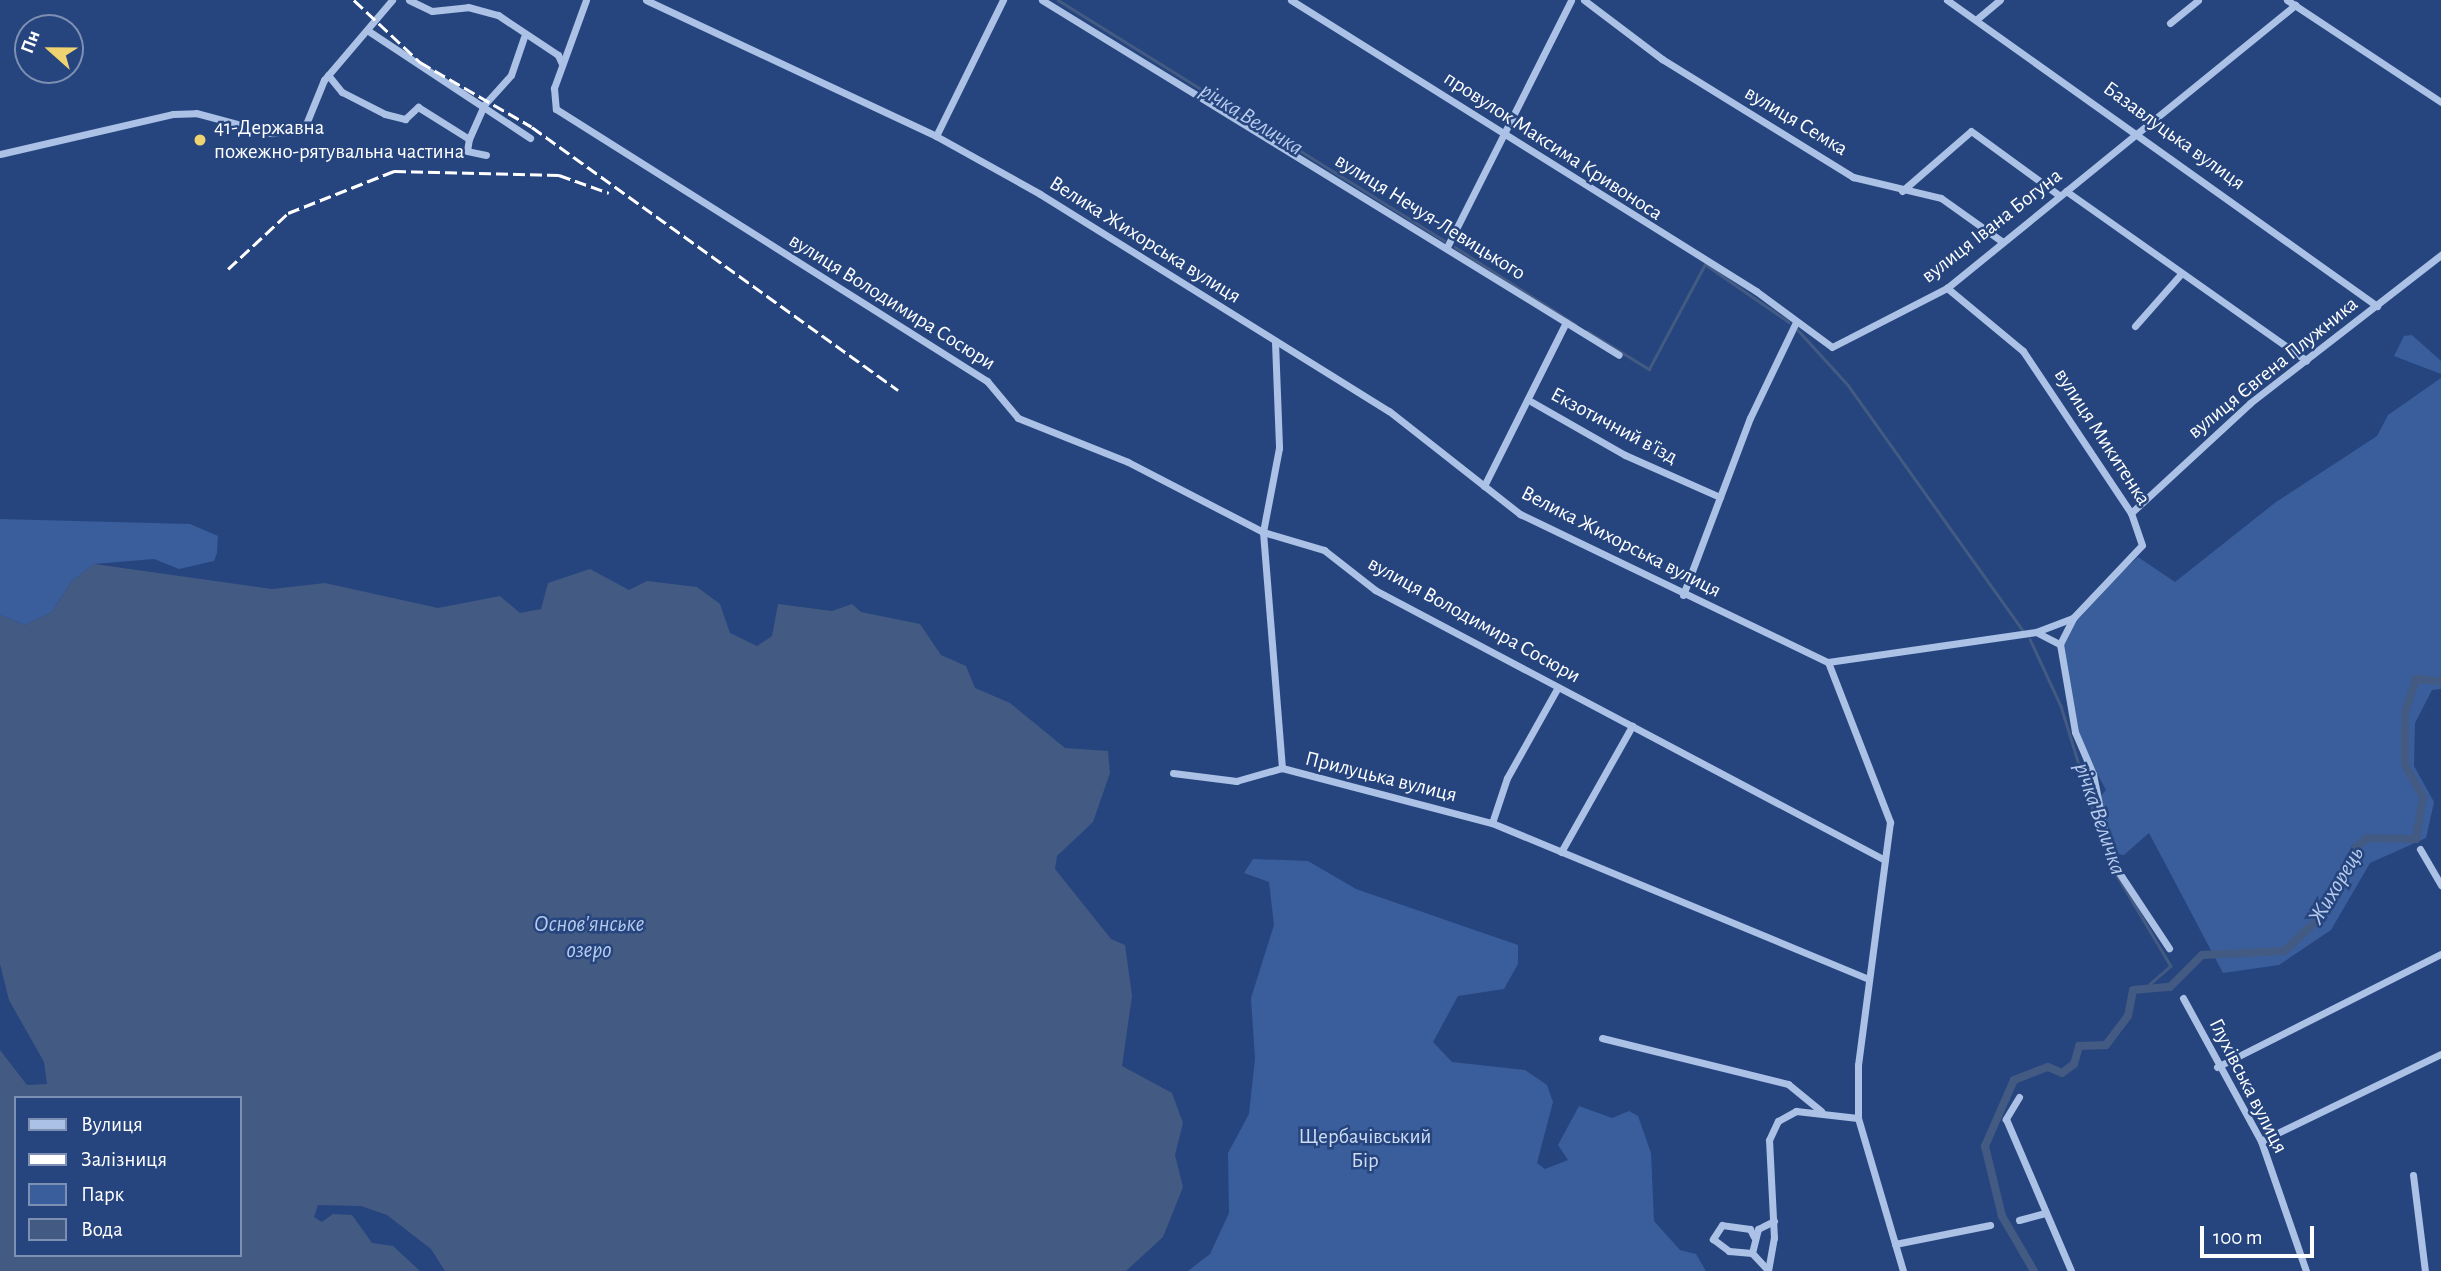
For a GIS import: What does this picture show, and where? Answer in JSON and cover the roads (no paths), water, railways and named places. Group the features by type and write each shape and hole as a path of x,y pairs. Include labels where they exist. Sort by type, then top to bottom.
{"street":[{"path":"0,154 173,114 196,113 271,133 304,129 328,75 370,32 392,0"},
{"path":"410,0 432,11 468,7 498,15 524,37 558,55 562,65"},
{"path":"562,65 586,0"},
{"name":"Велика Жихорська вулиця","path":"646,0 936,136 1389,411 1520,514 1683,595 1828,662"},
{"path":"936,136 1003,0"},
{"name":"вулиця Нечуя-Левицького","path":"1042,0 1619,355"},
{"name":"провулок Максима Кривоноса","path":"1291,0 1506,134 1796,321"},
{"path":"1447,247 1571,0"},
{"name":"вулиця Семка","path":"1584,0 1662,59 1796,142 1873,186 1941,198 2003,242"},
{"name":"Базавлуцька вулиця","path":"1947,0 2138,131 2376,306"},
{"path":"1977,19 2000,0"},
{"path":"2169,23 2198,0"},
{"path":"2287,0 2441,102"},
{"name":"вулиця Івана Богуна","path":"1796,321 1825,345 1840,345 1947,288 2294,5"},
{"path":"370,32 484,105 530,138"},
{"path":"486,155 467,151 469,139 484,105 511,75 524,37"},
{"name":"вулиця Володимира Сосюри","path":"562,65 552,99 570,121 987,381 1028,424 1128,461 1263,532 1324,550 1375,590 1885,860"},
{"path":"328,75 342,92 385,114 405,119 418,107 469,139"},
{"path":"1902,191 1971,131 2306,360"},
{"name":"вулиця Євгена Плужника","path":"2131,513 2306,360 2441,256"},
{"path":"2135,326 2180,275"},
{"name":"вулиця Микитенка","path":"1828,662 2036,632 2073,618 2136,555 2143,537 2131,513 2023,351 1947,288"},
{"path":"1683,595 1720,496 1796,321"},
{"name":"Екзотичний в'їзд","path":"1484,486 1532,402 1566,322"},
{"name":"Прилуцька вулиця","path":"1275,342 1279,448 1263,532 1282,768 1492,823 1869,979"},
{"name":"Екзотичний в'їзд","path":"1532,402 1625,455 1720,496"},
{"path":"2073,618 2060,644 2075,732 2093,774 2110,859 2169,948"},
{"path":"2036,632 2060,644"},
{"path":"1828,662 1890,822 1869,979 1858,1118 1903,1271"},
{"path":"1492,823 1507,778 1558,687"},
{"path":"1561,852 1632,726"},
{"path":"1173,773 1236,780 1282,768"},
{"path":"2420,849 2441,885"},
{"path":"2217,1067 2441,954"},
{"name":"Глухівська вулиця","path":"2183,998 2217,1067 2261,1141 2306,1271"},
{"path":"1602,1038 1788,1084 1822,1111"},
{"path":"2261,1141 2441,1054"},
{"path":"2019,1097 2006,1119 2071,1271"},
{"path":"1768,1271 1774,1221 1769,1140 1778,1121 1796,1111 1822,1111 1858,1118"},
{"path":"2413,1175 2426,1271"},
{"path":"2019,1220 2046,1213"},
{"path":"1754,1237 1774,1221"},
{"path":"1752,1253 1754,1237 1750,1229 1722,1225 1713,1239 1729,1251 1752,1253 1768,1271"},
{"path":"1895,1244 1990,1226"}],"water":[{"name":"Основ'янське озеро","path":"94,564 272,589 325,583 438,608 500,596 520,613 541,609 548,583 590,569 629,590 647,581 697,587 720,604 730,633 757,646 772,636 778,604 832,611 852,604 861,612 920,624 941,655 966,666 975,688 1010,703 1065,748 1108,751 1110,773 1093,822 1057,856 1055,869 1111,939 1125,945 1132,996 1122,1066 1172,1093 1183,1123 1175,1155 1183,1187 1163,1237 1126,1271 445,1271 431,1249 387,1215 361,1206 318,1205 314,1217 322,1222 333,1214 352,1215 372,1243 393,1246 420,1271 0,1271 0,1050 27,1085 47,1084 44,1062 9,1000 0,964 0,615 25,625 52,612 71,582"}],"waterway":[{"name":"річка Величка","path":"1058,0 1444,240"},
{"name":"річка Величка","path":"1455,247 1575,324"},
{"name":"річка Величка","path":"1587,331 1649,369 1705,264 1789,322"},
{"name":"річка Величка","path":"1798,330 1848,385 2022,629"},
{"name":"річка Величка","path":"2030,639 2061,706 2102,839"},
{"name":"Жихорець","path":"2034,1271 2002,1216 1985,1146 2014,1080 2048,1067 2062,1073 2074,1064 2079,1046 2106,1045 2128,1016 2133,990 2170,987 2202,955 2284,951 2323,915 2355,848 2367,838 2416,839 2423,797 2405,765 2405,713 2416,679 2441,681"},
{"name":"річка Величка","path":"2111,865 2171,966 2149,985"}],"railway":[{"path":"354,0 420,62 532,127 898,390"},
{"path":"228,269 288,213 394,171 559,175 609,193"}],"place":[{"name":"41-Державна пожежно-рятувальна частина","path":"200,140"}],"park label":[{"name":"Щербачівський Бір","path":"1365,1149"}]}
